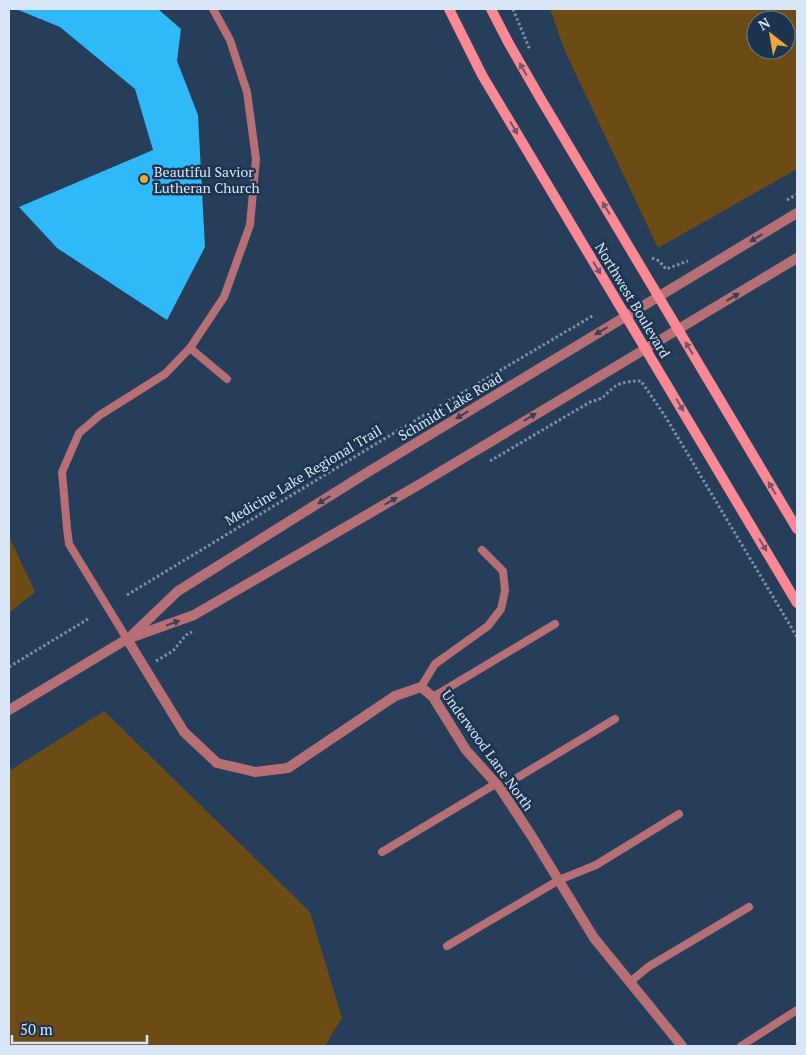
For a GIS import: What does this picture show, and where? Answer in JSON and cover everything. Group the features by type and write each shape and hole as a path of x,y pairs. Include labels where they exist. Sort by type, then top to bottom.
{"main road":[{"name":"Northwest Boulevard","path":"449,9 482,75 797,603"},
{"name":"Northwest Boulevard","path":"491,9 539,96 797,529"}],"street":[{"name":"Schmidt Lake Road","path":"128,639 178,591 377,466 797,213"},
{"name":"Schmidt Lake Road","path":"9,710 128,639 194,615 420,484 797,258"},
{"name":"Underwood Lane North","path":"128,639 184,732 218,763 255,772 288,768 394,696 421,686 432,697 466,750 499,785 594,938 682,1046"}],"lane":[{"path":"128,639 69,544 62,472 79,433 100,415 164,374 190,348 224,296 250,225 256,159 247,92 230,40 213,9"},
{"path":"190,348 227,379"},
{"path":"421,686 435,664 488,626 500,609 505,590 503,571 482,550"},
{"path":"432,697 555,624"},
{"path":"382,852 615,719"},
{"path":"447,946 559,880 596,865 679,814"},
{"path":"630,982 648,967 749,907"},
{"path":"741,1046 797,1010"}],"path":[{"path":"513,9 531,50"},
{"path":"781,204 797,194"},
{"path":"666,269 694,257"},
{"name":"Medicine Lake Regional Trail","path":"127,594 594,314"},
{"path":"641,381 675,432 797,637"},
{"path":"9,667 88,619"}],"shaded area":[{"path":"550,9 797,9 797,169 658,248 565,51"},
{"path":"9,536 35,592 9,613"},
{"path":"104,711 310,912 342,1018 325,1046 9,1046 9,771"}],"building":[{"name":"Beautiful Savior Lutheran Church","path":"16,9 158,9 181,29 177,61 198,115 205,247 167,320 57,248 19,207 153,150 135,89 60,27"}],"place":[{"name":"Beautiful Savior Lutheran Church","path":"144,179"}]}
